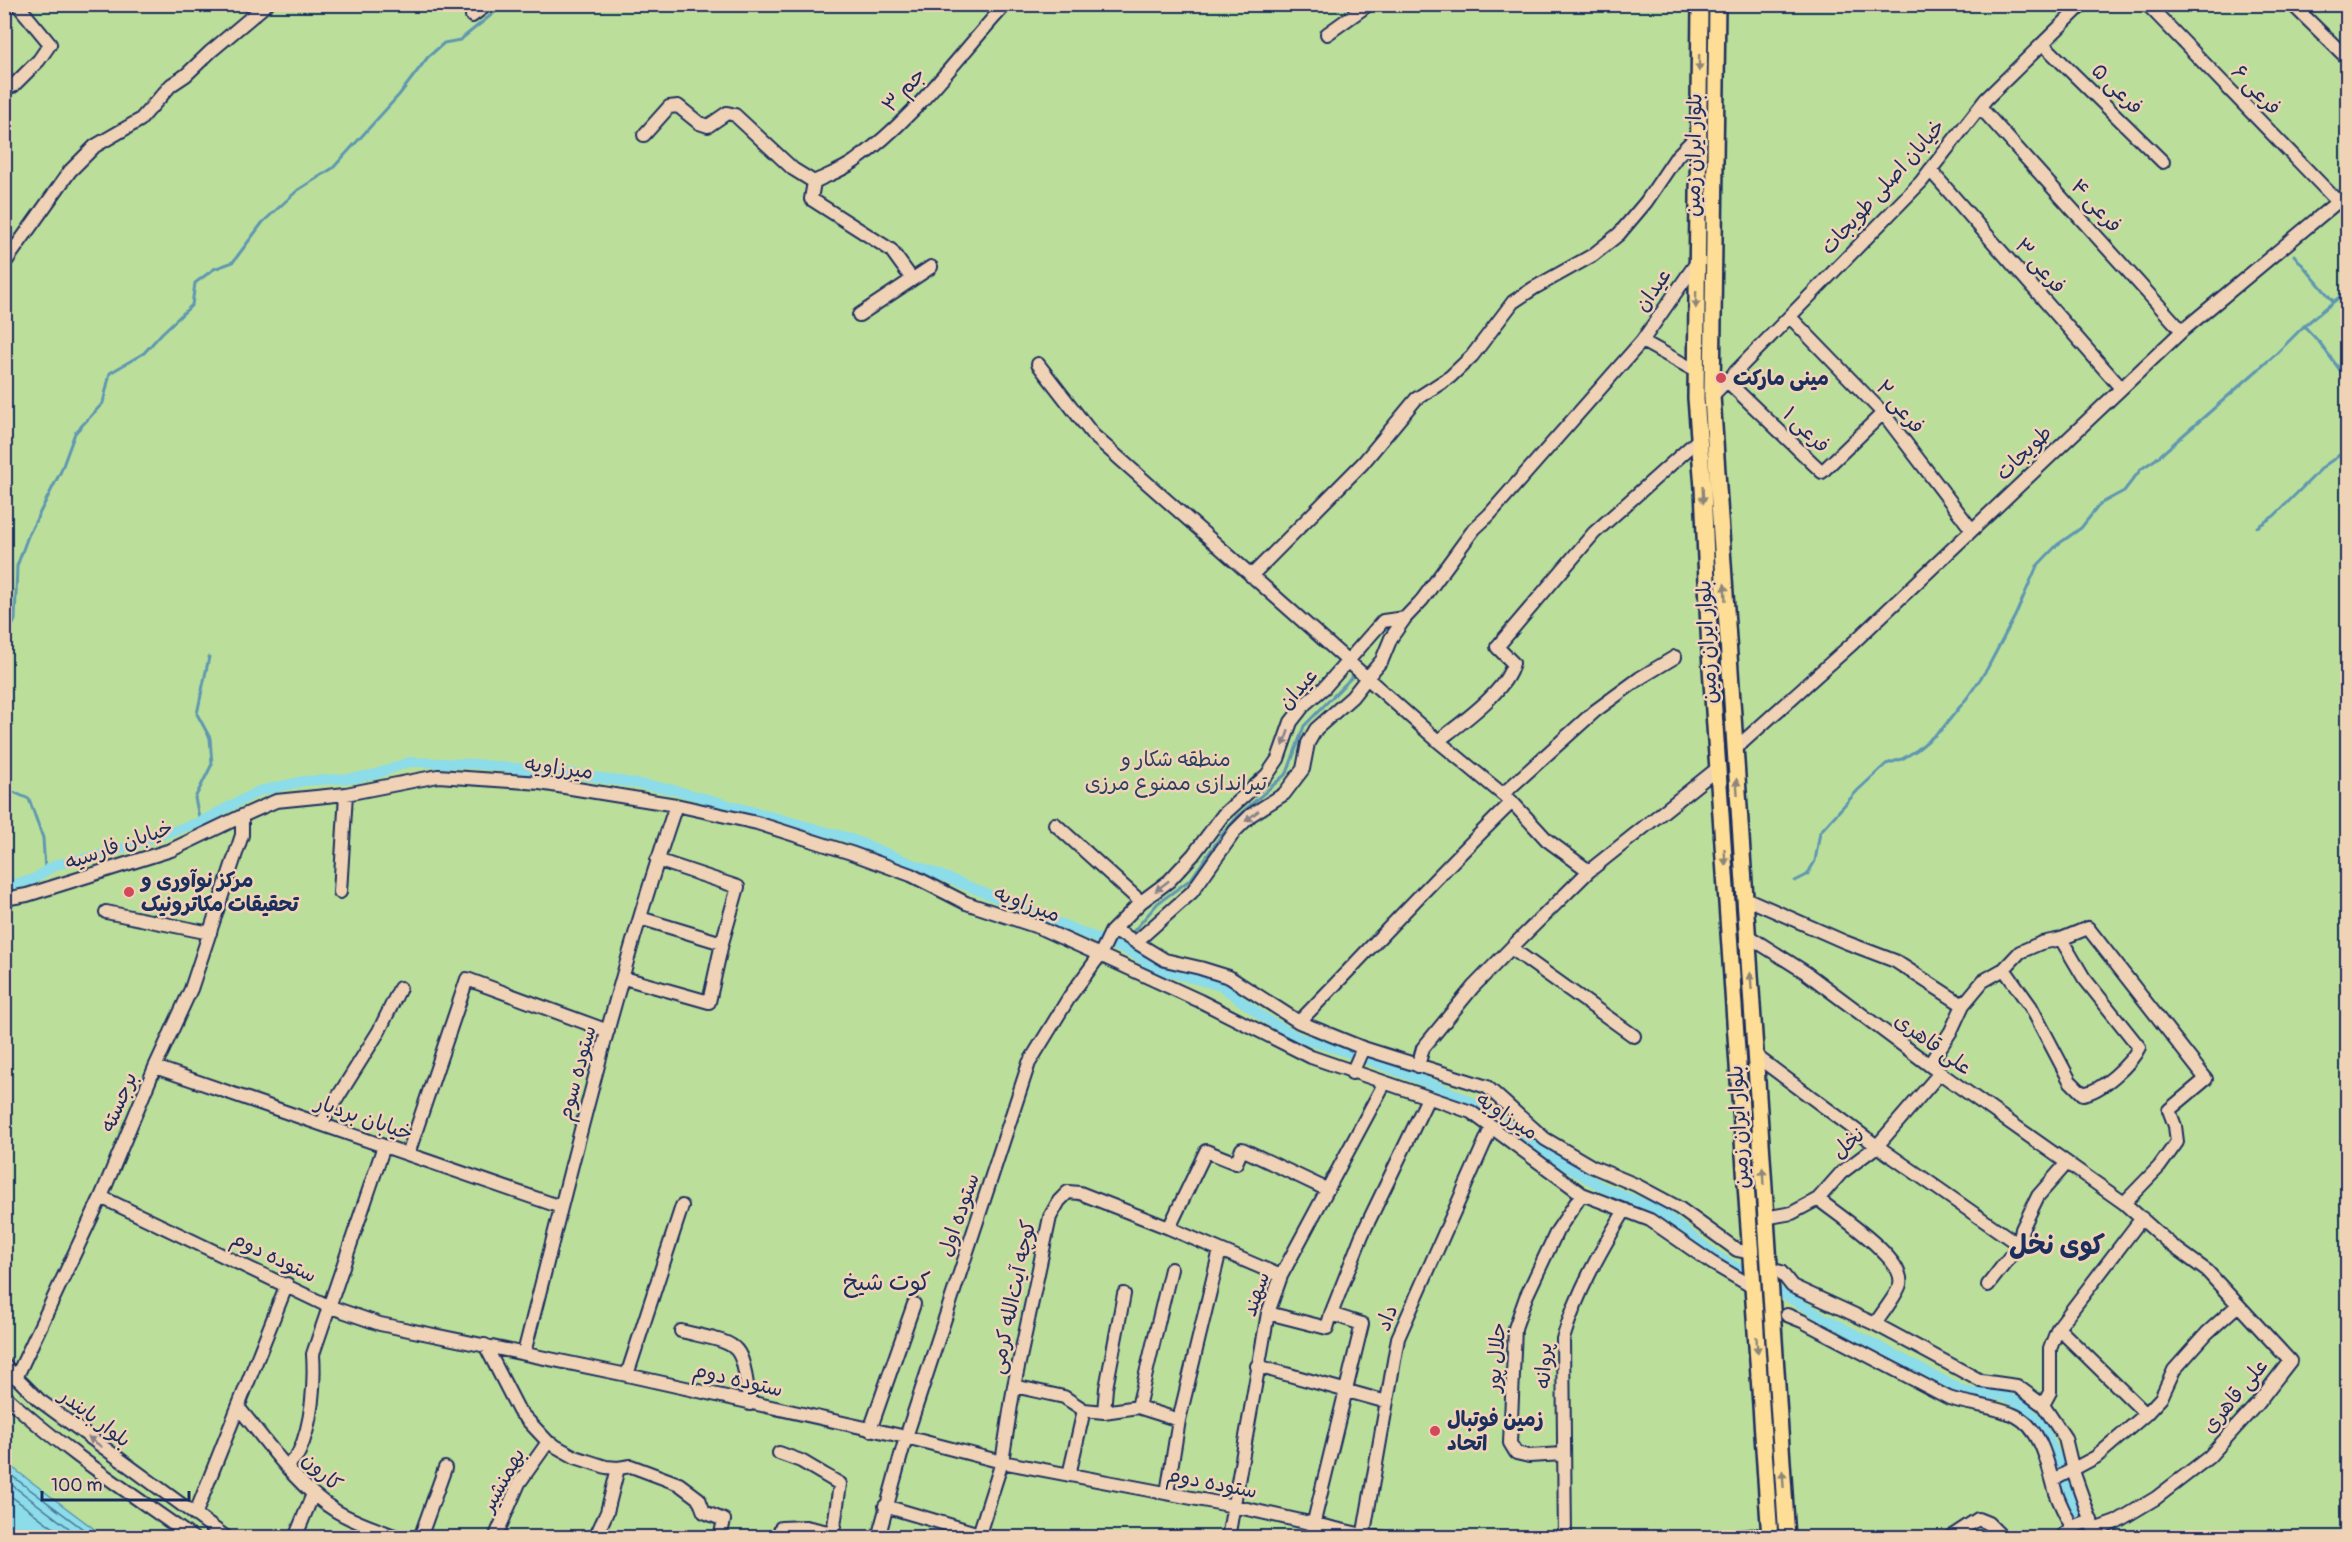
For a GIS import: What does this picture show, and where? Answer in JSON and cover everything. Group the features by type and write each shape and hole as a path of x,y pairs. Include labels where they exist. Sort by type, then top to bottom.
{"main road":[{"name":"بلوار ایران زمین","path":"1700,4 1696,371 1698,440 1703,488 1718,768 1753,1287"},
{"name":"بلوار ایران زمین","path":"1717,4 1712,396 1787,1538"},
{"path":"1753,1287 1769,1536"}],"street":[{"path":"13,86 39,60 50,44 16,4"},
{"path":"4,264 70,171 95,146 140,120 171,85 186,75 267,4"},
{"path":"472,16 488,4"},
{"name":"جم ۳","path":"814,182 853,163 886,137 918,106 1006,4"},
{"path":"1327,34 1369,4"},
{"name":"خیابان اصلی طویجات","path":"1712,396 1930,170 1980,107 2083,4"},
{"name":"فرعی ۶","path":"2146,4 2338,202"},
{"path":"2292,4 2348,59"},
{"name":"فرعی ۵","path":"2043,44 2163,162"},
{"path":"644,135 669,107 678,106 699,123 708,126 726,113 735,115 793,169 814,182 811,198 891,250 912,279"},
{"name":"فرعی ۴","path":"1980,107 2182,331"},
{"path":"1251,576 1363,463 1416,399 1450,377 1472,356 1513,302 1593,255 1619,234 1646,202 1677,156 1698,135"},
{"name":"فرعی ۳","path":"1930,170 2121,388"},
{"name":"طویجات","path":"1735,749 1853,643 2182,331 2348,193"},
{"name":"عیدان","path":"1123,937 1192,892 1235,831 1251,815 1284,794 1303,770 1308,743 1316,729 1352,697 1382,660 1391,638 1405,618 1422,600 1474,529 1489,515 1642,341 1697,262"},
{"path":"859,315 931,267"},
{"name":"فرعی ۲","path":"1790,317 1883,413 1972,530"},
{"name":"عیدان","path":"1642,341 1696,371"},
{"path":"1038,364 1093,435 1438,741 1507,798 1547,840 1589,871"},
{"name":"فرعی ۱","path":"1727,381 1822,472 1883,413"},
{"path":"1438,741 1482,706 1511,673 1513,663 1497,647 1594,533 1698,440"},
{"name":"عیدان","path":"1123,937 1141,902 1169,881 1194,855 1223,816 1267,775 1278,759 1291,722 1305,704 1324,688 1383,621 1405,618"},
{"path":"1299,1022 1398,919 1507,798 1595,711 1640,678 1676,657"},
{"path":"1418,1066 1423,1048 1473,987 1511,948 1589,871 1718,768"},
{"name":"میرزاویه","path":"242,816 276,801 346,794 438,776 540,783 676,804 757,823 911,875 966,903 1038,927 1101,952 1311,1057 1354,1069 1384,1084 1471,1113 1492,1126 1582,1194 1650,1220 1712,1263 1753,1287"},
{"path":"340,892 346,794"},
{"name":"ستوده سوم","path":"524,1353 608,1031 657,860 676,804"},
{"name":"برجسته","path":"16,1378 101,1197 155,1067 191,989 242,834 242,816"},
{"name":"خیابان فارسیه","path":"4,899 38,892 171,850 242,816"},
{"path":"1055,824 1141,902"},
{"path":"624,978 709,1002 722,943 738,887 657,860"},
{"path":"1745,898 1845,942 1895,961 1963,1005"},
{"path":"106,912 210,933"},
{"path":"640,918 722,943"},
{"path":"1929,1065 1951,1031 1963,1005 1983,981 2004,969 2020,952 2088,928 2206,1079 2169,1110 2175,1126 2177,1142 2159,1167 2124,1203"},
{"name":"علی قاهری","path":"1748,936 1805,972 1940,1073 2124,1203 2170,1244 2207,1271 2290,1361 2256,1405 2209,1457 2156,1498 2116,1521 2084,1528"},
{"path":"1123,937 1164,960 1229,977 1299,1022 1362,1050 1487,1087 1545,1138 1591,1166 1636,1185 1680,1208 1737,1250 1751,1257"},
{"name":"ستوده اول","path":"878,1538 885,1506 906,1437 1029,1063 1070,996 1101,952 1123,937"},
{"path":"2004,969 2031,1007 2070,1081 2084,1094 2093,1092 2134,1056 2139,1047 2084,978 2061,939"},
{"path":"1511,948 1634,1036"},
{"path":"408,1154 467,979 608,1031"},
{"path":"321,1124 379,1030 400,988"},
{"path":"1354,1069 1362,1050"},
{"path":"1756,1056 1877,1146 2019,1245"},
{"name":"خیابان بردبار","path":"155,1067 561,1207"},
{"name":"نخل","path":"1765,1218 1792,1213 1818,1199 1841,1173 1877,1146 1940,1073"},
{"name":"سهند","path":"1228,1538 1268,1313 1281,1276 1384,1084"},
{"path":"1268,1313 1327,1328 1362,1235 1428,1098"},
{"name":"داد","path":"1363,1536 1398,1338 1492,1126"},
{"path":"286,1466 299,1454 307,1425 315,1377 313,1353 384,1146"},
{"path":"1169,1228 1206,1151 1236,1163 1242,1149 1326,1190"},
{"path":"1988,1285 2019,1245 2022,1229 2038,1196 2067,1163"},
{"name":"کوچه آیت‌الله کرمی","path":"979,1533 1002,1462 1014,1386 1050,1216 1063,1196 1068,1192 1080,1193 1281,1276"},
{"name":"جلال پور","path":"1564,1454 1529,1456 1516,1453 1510,1443 1515,1328 1526,1297 1557,1231 1582,1194"},
{"name":"ستوده دوم","path":"101,1197 287,1284 328,1306 380,1324 627,1375 906,1437 1002,1462 1234,1506 1363,1536 1387,1538"},
{"path":"1818,1199 1871,1240 1892,1260 1899,1272 1900,1284 1875,1324"},
{"path":"627,1375 682,1206"},
{"name":"پروانه","path":"1565,1538 1563,1339 1572,1308 1595,1261 1625,1210"},
{"path":"2043,1405 2050,1392 2050,1349 2058,1328 2142,1218"},
{"path":"1167,1493 1179,1420 1220,1250"},
{"path":"1138,1407 1171,1269"},
{"path":"1771,1273 1781,1272 1792,1286 1875,1324 1981,1381 2017,1386 2043,1405 2065,1438 2063,1476 2057,1495 2084,1528"},
{"path":"195,1515 287,1284"},
{"path":"1104,1412 1106,1388 1124,1294"},
{"path":"870,1430 914,1304"},
{"path":"2063,1476 2096,1457 2146,1414 2161,1398 2174,1371 2207,1333 2238,1305"},
{"path":"1310,1538 1362,1324 1331,1314"},
{"path":"1787,1315 1949,1398 2000,1410 2018,1417 2033,1431 2046,1455 2063,1476 2084,1528"},
{"path":"2058,1328 2146,1414"},
{"path":"681,1331 730,1343 739,1350 744,1361 750,1404"},
{"path":"485,1345 519,1411 548,1442 575,1457 606,1467 631,1466 679,1484 699,1498 704,1512 724,1520 720,1538"},
{"name":"بلوار بایندر","path":"4,1365 39,1400 227,1538"},
{"path":"1257,1366 1387,1402"},
{"path":"1014,1386 1064,1397 1084,1410 1104,1412 1138,1407 1179,1420"},
{"name":"بلوار بایندر","path":"4,1395 22,1412 193,1538"},
{"name":"کارون","path":"238,1407 286,1466 313,1494 337,1511 400,1538"},
{"path":"1069,1475 1084,1410"},
{"name":"بهمنشیر","path":"495,1538 519,1483 548,1442"},
{"path":"778,1538 781,1528 806,1527 834,1535 840,1484 801,1461 779,1453"},
{"path":"420,1538 446,1468"},
{"path":"595,1538 607,1512 618,1468"},
{"path":"295,1538 313,1494"},
{"path":"885,1506 993,1538"},
{"path":"1949,1538 1978,1519 1988,1523 2003,1538"},
{"path":"2060,1538 2084,1528"},
{"path":"1728,1538 1769,1536"}],"green space":[{"name":"منطقه شکار و تیراندازی ممنوع مرزی","path":"5,5 2347,5 2347,1537 5,1538"}],"water":[{"path":"5,1462 105,1537 5,1537"}],"waterway":[{"path":"4,642 15,620 17,566 28,536 61,471 75,433 103,403 110,373 144,353 192,305 195,283 214,269 233,262 263,222 298,190 333,168 399,95 428,57 444,43 460,40 505,4"},
{"path":"2294,255 2333,301"},
{"path":"1795,881 1807,875 1815,861 1820,832 1858,790 1886,764 1902,759 1917,750 1942,729 1967,698 1987,669 2015,616 2037,566 2057,545 2081,528 2100,504 2124,491 2141,469 2156,459 2276,354 2304,326 2348,290"},
{"path":"2304,326 2320,343 2348,381"},
{"path":"2257,527 2274,516 2324,466 2348,449"},
{"path":"200,822 195,798 212,764 210,738 197,714 209,657"},
{"path":"1131,934 1158,903 1191,879 1220,837 1239,815 1287,773 1304,726 1354,675"},
{"path":"4,886 32,880 55,865 108,853 200,822 259,791 304,781 355,778 376,774 409,762 475,764 576,774 671,789 846,837 1131,952 1157,969 1221,986 1263,1017 1297,1037 1356,1055 1444,1089 1494,1113 1543,1152 1602,1187 1658,1210 1717,1256 1828,1320 1965,1392 2005,1396 2024,1406 2041,1423 2055,1454 2084,1538"},
{"path":"4,788 29,799 43,838 45,871"},
{"path":"1123,949 1128,940"}],"place":[{"name":"مینی مارکت","path":"1721,378"},
{"name":"مرکز نوآوری و تحقیقات مکاترونیک","path":"129,892"},
{"name":"زمین فوتبال اتحاد","path":"1435,1431"}],"district":[{"name":"کوی نخل","path":"2057,1245"},
{"name":"کوت شیخ","path":"887,1282"}]}
